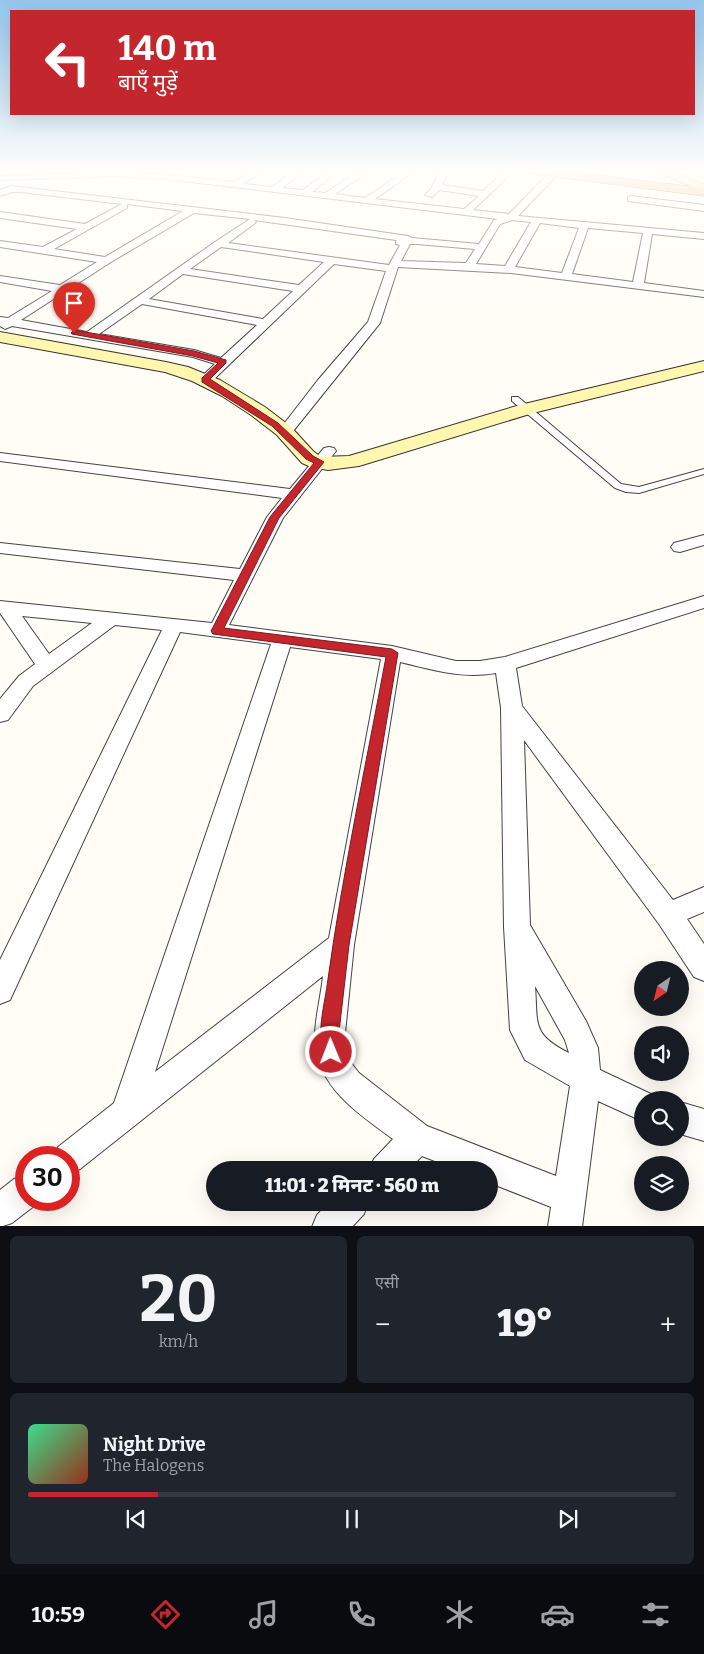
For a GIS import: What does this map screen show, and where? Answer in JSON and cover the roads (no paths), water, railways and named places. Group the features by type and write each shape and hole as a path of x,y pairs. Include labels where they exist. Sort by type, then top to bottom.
{"street":[{"path":"44,251 85,227"},
{"path":"3,325 163,227"},
{"path":"90,335 243,227"},
{"path":"312,227 394,240 480,247"},
{"path":"469,266 480,247 488,227"},
{"path":"508,270 532,227"},
{"path":"566,277 584,227"},
{"path":"598,227 655,230 704,236"},
{"path":"638,286 655,230"},
{"path":"283,424 323,383 371,328 404,241"},
{"path":"379,272 404,241"},
{"path":"0,244 107,260"},
{"path":"218,244 332,260 379,272 393,267 469,266 704,294"},
{"path":"0,337 173,369 214,372 332,260"},
{"path":"181,271 300,289"},
{"path":"0,279 62,289"},
{"path":"139,300 266,322"},
{"path":"306,387 363,321"},
{"path":"3,325 90,335 194,354 214,372 248,394 283,424 310,458 324,457 339,464 352,462 521,404 704,353"},
{"path":"3,325 155,357 214,372"},
{"path":"521,404 704,366"},
{"path":"0,457 292,494"},
{"path":"217,631 244,574 275,517 324,457"},
{"path":"680,547 704,540"},
{"path":"0,548 244,574"},
{"path":"3,608 174,626 392,653 456,668 480,668 505,664 704,602"},
{"path":"3,608 46,664"},
{"path":"0,714 17,690 46,664 111,619"},
{"path":"0,990 174,626"},
{"path":"126,1114 282,640"},
{"path":"392,653 341,945 330,1032 331,1052 337,1069 348,1084 417,1138 569,1198"},
{"path":"505,664 512,708 517,927 524,1030 534,1050 634,1103"},
{"path":"512,708 668,915 704,966"},
{"path":"668,915 704,899"},
{"path":"517,927 576,1031 583,1048 586,1078 565,1226"},
{"path":"80,1150 341,945"},
{"path":"689,1120 704,1124"},
{"path":"394,1161 417,1138"},
{"path":"0,1211 15,1199"},
{"path":"329,1226 343,1211"}],"lane":[{"path":"521,404 618,486 626,489 639,490 704,471"}]}
